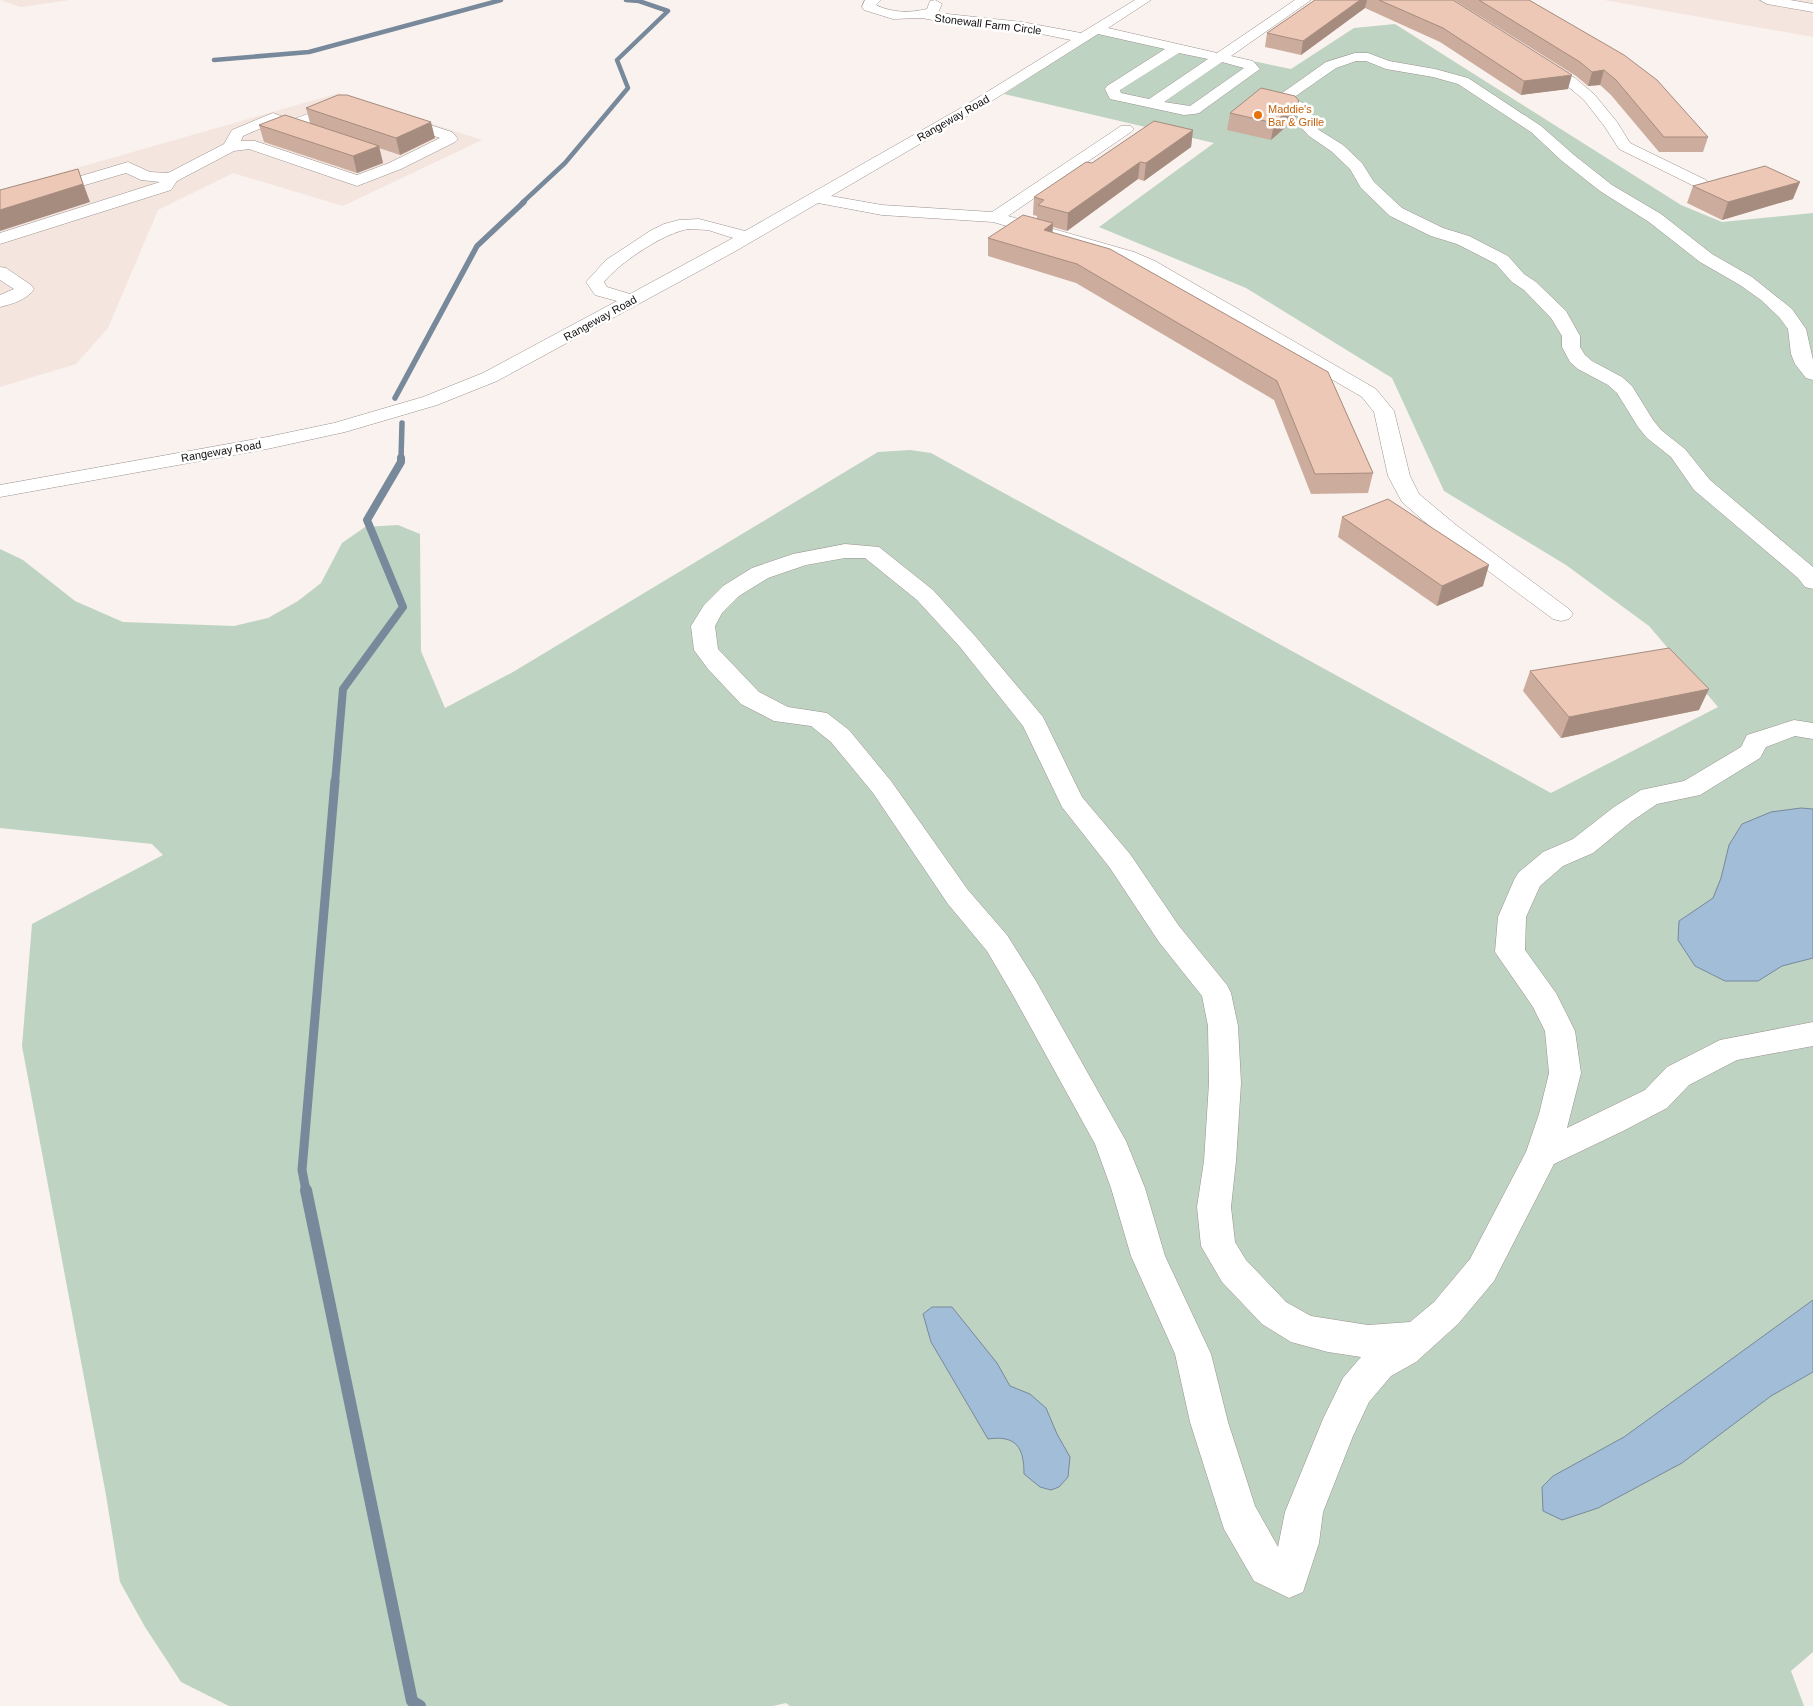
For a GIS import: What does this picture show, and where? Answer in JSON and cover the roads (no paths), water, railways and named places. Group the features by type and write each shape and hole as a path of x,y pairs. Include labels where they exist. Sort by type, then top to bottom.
{"street":[{"name":"Stonewall Farm Circle","path":"874,0 871,1 869,7 878,12 896,16 922,14 954,20 1090,34 1178,48 1248,64 1253,69 1194,110 1184,111 1152,104"},
{"name":"Stonewall Farm Circle","path":"922,14 933,10 935,4 930,0"},
{"name":"Rangeway Road","path":"0,491 338,428 401,411 490,378 746,237 966,111 1144,0"},
{"path":"1178,48 1112,89 1115,96 1152,104 1218,57 1304,0"},
{"path":"1767,0 1813,8"},
{"path":"1529,56 1570,81 1589,97 1612,125 1624,146 1700,183"},
{"path":"1813,374 1805,364 1801,354 1797,329 1786,313 1767,296 1746,281 1706,258 1655,218 1606,188 1568,158 1536,129 1463,81 1436,73 1386,65 1368,57 1355,57 1330,65 1282,98 1302,108 1307,119 1305,123 1309,128 1337,148 1356,166 1367,184 1396,212 1438,232 1491,252 1502,260 1518,278 1530,286 1560,315 1571,336 1571,347 1577,358 1585,365 1615,380 1625,390 1649,429 1678,453 1702,485 1806,573 1813,582"},
{"path":"291,125 340,106 352,105 361,108"},
{"path":"0,205 128,167 147,177 171,178 209,160 230,147 250,144 357,181 450,139 447,135 380,114"},
{"path":"230,147 237,133 273,118 309,131"},
{"path":"995,217 1126,130"},
{"path":"384,156 402,162"},
{"path":"0,239 165,187 171,178"},
{"path":"815,197 882,210 995,217 1111,250 1149,265 1357,385 1375,399 1384,412 1388,423 1399,476 1410,497 1448,530 1561,614"},
{"path":"633,300 601,291 595,282 602,272 614,263 670,227 694,224 721,227 746,237"},
{"path":"0,272 25,289 19,294 0,302"},
{"path":"1418,1338 1368,1341 1328,1336 1304,1330 1274,1313 1234,1271 1218,1246 1214,1207 1220,1161 1225,1083 1223,1026 1216,993 1169,934 1120,861 1071,801 1034,723 940,610 898,572 871,552 845,551 800,559 760,573 731,591 712,610 703,626 706,650 716,664 750,698 783,715 818,719 840,736 882,787 958,897 997,943 1073,1073 1110,1141 1128,1188 1148,1256 1193,1354 1209,1422 1238,1515 1268,1567 1289,1578 1299,1543 1304,1512 1322,1472 1336,1432 1356,1390 1378,1364 1403,1350 1418,1338 1446,1313 1482,1270 1542,1154 1556,1114 1565,1073 1560,1031 1545,1001 1510,952 1512,917 1528,880 1553,859 1583,846 1623,814 1650,796 1692,789 1751,752 1756,741 1794,728 1813,730"},
{"path":"1542,1154 1612,1122 1656,1099 1678,1076 1731,1049 1813,1034"}],"water":[{"path":"1801,808 1813,809 1813,958 1782,966 1758,981 1725,981 1695,966 1678,940 1679,921 1713,898 1721,878 1729,845 1742,824 1771,812"},
{"path":"1813,1300 1813,1372 1771,1396 1682,1463 1598,1508 1562,1520 1543,1511 1542,1487 1553,1476 1624,1437"},
{"path":"932,1307 952,1307 997,1363 1010,1386 1030,1394 1046,1408 1057,1434 1070,1457 1068,1477 1059,1487 1051,1490 1040,1487 1024,1474 1020,1450 1012,1441 998,1438 988,1439 931,1342 923,1314"}],"waterway":[{"path":"214,60 309,52 501,0"},
{"path":"522,203 565,163 628,88 617,60 668,11 639,1 626,0"},
{"path":"395,398 477,246 524,202"},
{"path":"401,459 402,423"},
{"path":"335,783 343,689 403,607 367,520 401,459"},
{"path":"306,1191 302,1170 335,781"},
{"path":"306,1190 412,1701 420,1706"}],"place":[{"name":"Maddie's Bar & Grille","path":"1258,115"}]}
